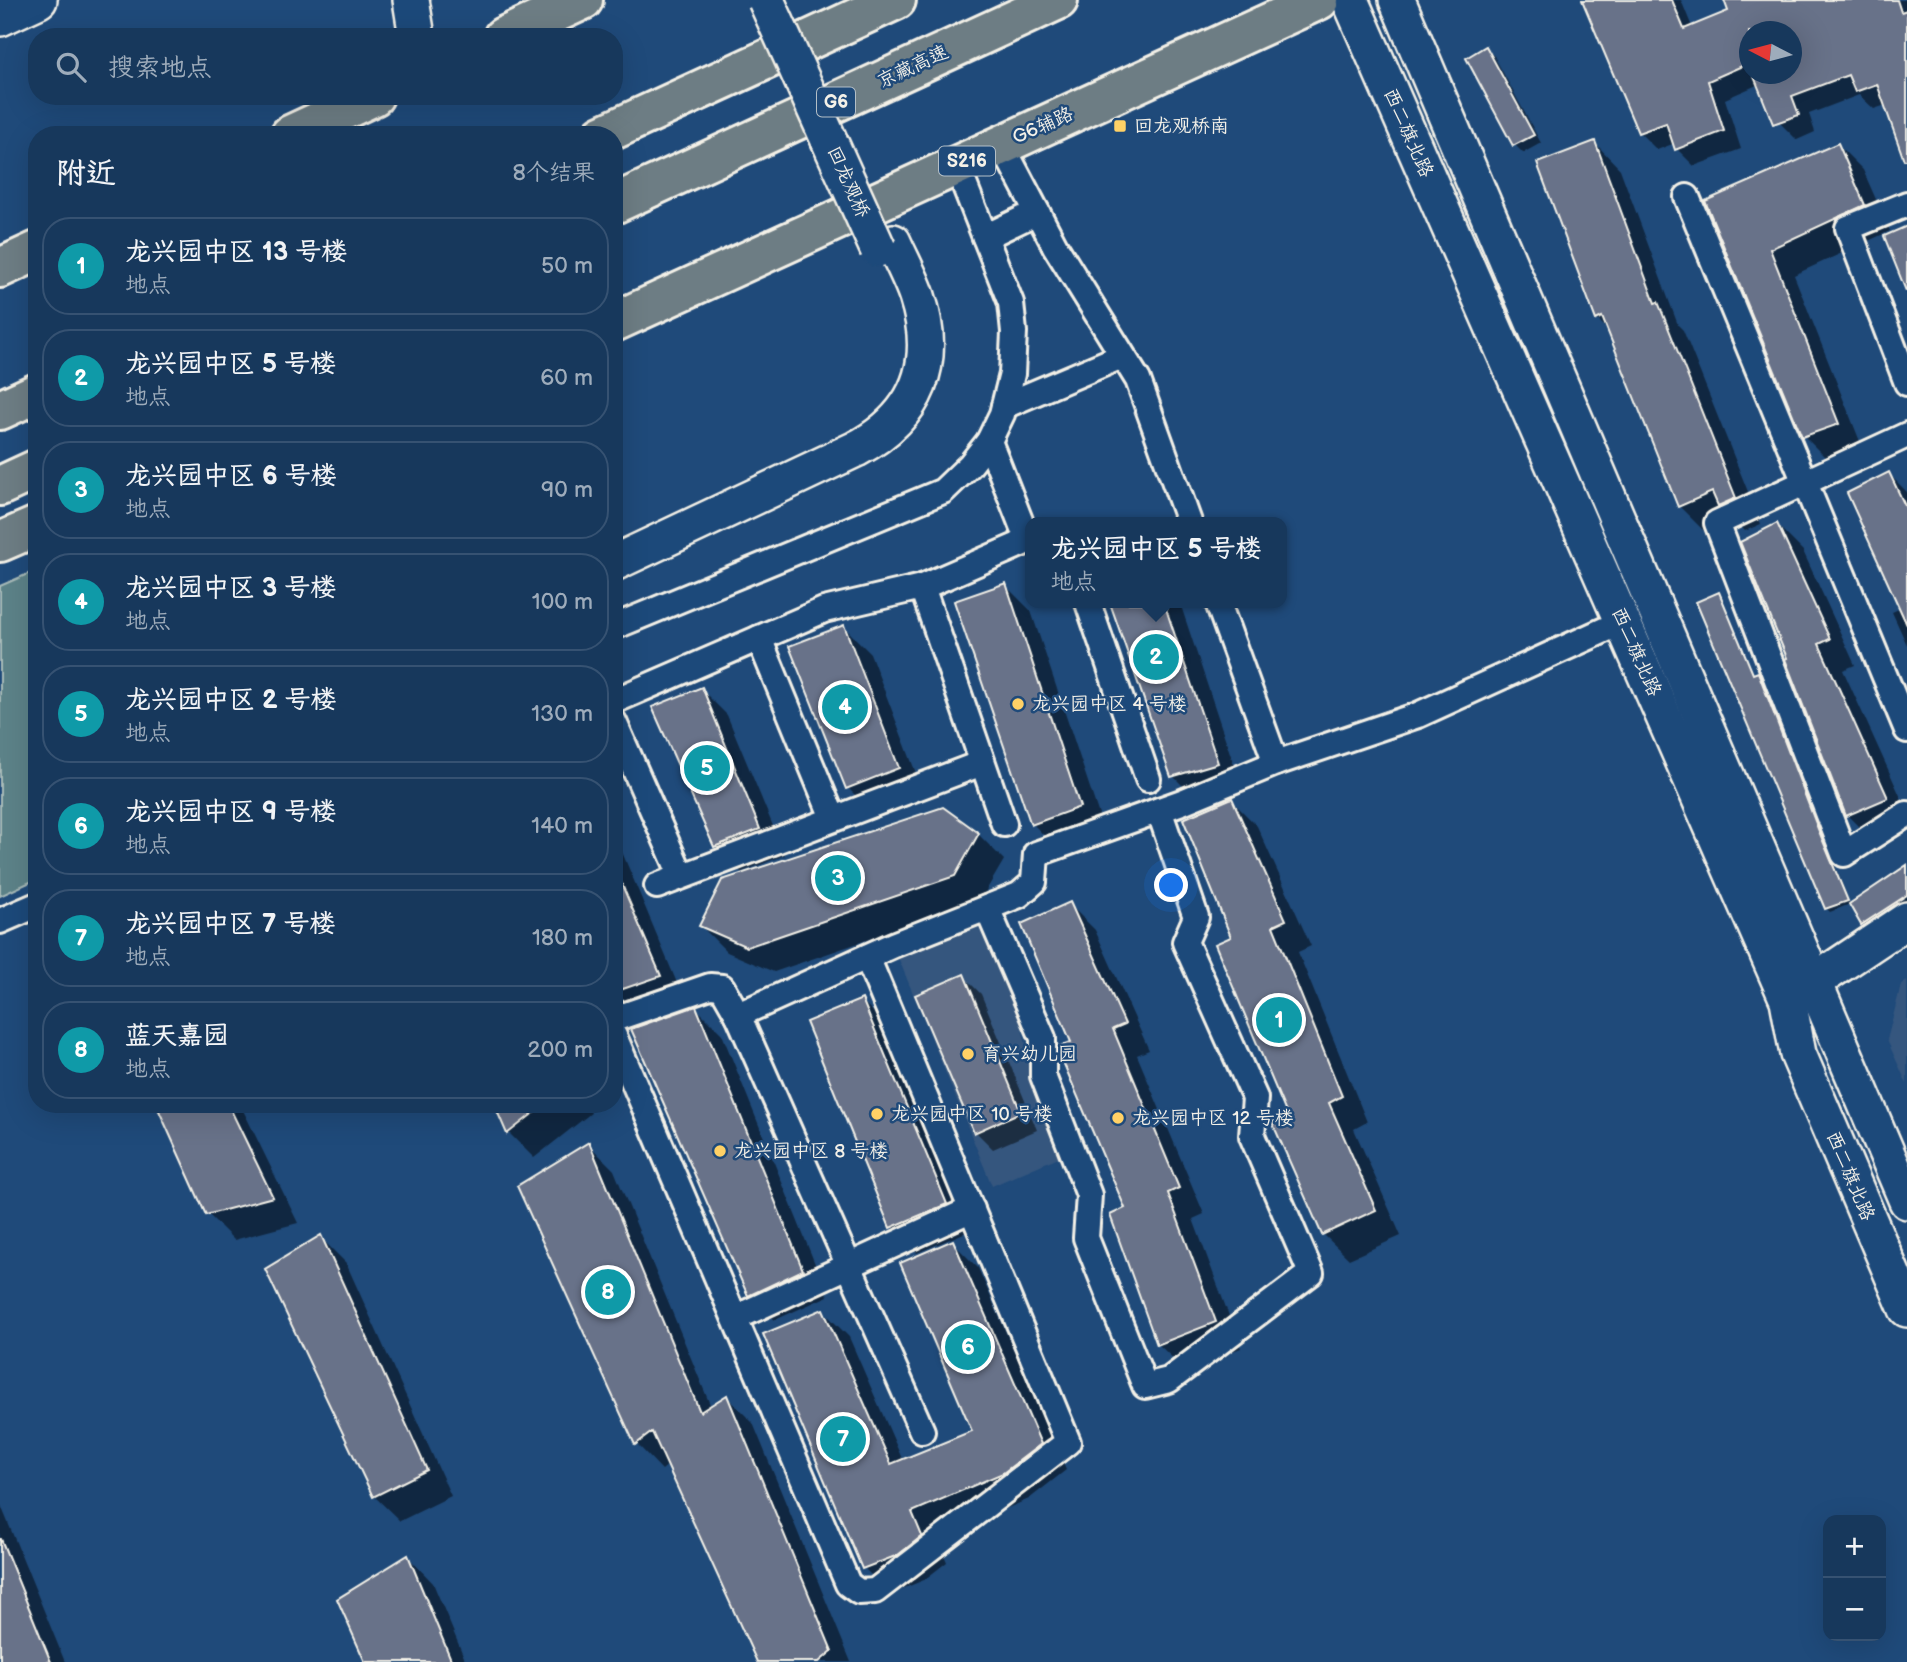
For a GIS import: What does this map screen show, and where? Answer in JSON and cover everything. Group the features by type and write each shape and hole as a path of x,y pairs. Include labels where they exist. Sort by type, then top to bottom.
{"main road":[{"path":"0,18 38,0"},
{"path":"411,0 415,28"},
{"path":"522,28 583,0"},
{"name":"回龙观桥","path":"766,0 886,246"},
{"name":"回龙观桥","path":"785,0 886,246"},
{"path":"622,126 896,0"},
{"name":"G6辅路","path":"623,318 1319,0"},
{"name":"西二旗北路","path":"1350,0 1622,622 1907,1200"},
{"name":"西二旗北路","path":"1397,0 1802,990 1798,1054 1907,1309"},
{"name":"京藏高速","path":"627,198 1020,18"},
{"path":"309,126 354,105"},
{"path":"623,537 833,442 861,426 885,404 901,373 906,332 886,246"},
{"path":"623,559 856,449 882,433 904,411 922,377 926,337 916,295 886,246"},
{"path":"1,267 28,255"},
{"path":"0,410 28,397"},
{"path":"0,486 28,473"},
{"path":"0,542 28,530"},
{"path":"1802,990 1907,920"}],"street":[{"path":"1002,145 1055,246 1138,380 1187,517"},
{"path":"623,623 943,491 970,465 989,441 1004,406 1012,374 1014,332 1011,303 957,166"},
{"path":"1687,197 1907,730"},
{"path":"1907,204 1848,228 1907,383"},
{"path":"985,237 1037,212"},
{"path":"1004,406 1122,355"},
{"path":"1907,435 1717,523 1844,854 1907,814"},
{"path":"989,441 1025,531"},
{"path":"623,697 824,610 922,587 1025,543"},
{"path":"922,587 1004,824"},
{"path":"1090,608 1148,779"},
{"path":"1220,608 1276,763"},
{"path":"738,1015 867,957 1019,895 1034,882 1035,854 1159,810 1276,763 1418,715 1622,622"},
{"path":"759,638 833,818"},
{"path":"623,743 681,875"},
{"path":"657,886 982,763"},
{"path":"987,908 1043,1038 1043,1076 1089,1195 1086,1238 1145,1385 1169,1380 1311,1273 1252,1136 1255,1098 1185,942 1195,917 1159,810"},
{"path":"0,921 28,909"},
{"path":"623,1057 848,1584 859,1592 876,1591 1068,1441 867,957"},
{"path":"623,1016 710,986 722,987 738,1015 922,1431"},
{"path":"735,1318 972,1209"}],"shaded area":[{"path":"977,925 1007,983 1021,1024 1042,1111 1061,1156 992,1186 898,957"},
{"path":"1907,981 1907,1084 1887,1040 1901,985"}],"green space":[{"path":"28,574 28,883 0,896 0,586"}],"building":[{"path":"1582,0 1672,0 1684,29 1728,11 1724,0 1897,0 1901,12 1907,10 1907,160 1904,160 1877,84 1855,92 1848,75 1792,96 1799,115 1773,124 1757,84 1802,84 1802,21 1739,21 1739,67 1708,81 1724,131 1675,150 1666,123 1638,133"},
{"path":"1486,46 1534,135 1513,146 1466,58"},
{"path":"1595,141 1655,303 1658,302 1736,498 1718,506 1712,492 1678,507 1602,317 1596,320 1537,163"},
{"path":"1838,143 1865,205 1770,249 1839,424 1802,437 1705,201"},
{"path":"1907,226 1907,291 1906,291 1884,236"},
{"path":"1889,472 1907,510 1907,625 1847,493"},
{"path":"1777,523 1830,639 1819,644 1888,798 1846,816 1740,542"},
{"name":"龙兴园中区 4 号楼","path":"1006,583 1080,807 1031,825 954,601"},
{"path":"1719,592 1753,674 1758,672 1848,901 1825,909 1696,602"},
{"path":"1112,608 1166,608 1218,763 1171,777"},
{"path":"844,625 899,768 846,789 789,646"},
{"path":"702,687 760,829 714,847 652,707"},
{"path":"1232,798 1286,920 1273,926 1342,1096 1329,1103 1376,1210 1322,1235 1272,1122 1287,1115 1215,944 1231,937 1183,819"},
{"path":"943,807 979,833 955,876 747,947 699,926 722,880"},
{"path":"1907,865 1907,895 1861,925 1849,904"},
{"path":"623,887 661,976 623,989"},
{"name":"龙兴园中区 12 号楼","path":"1070,902 1125,1024 1113,1029 1179,1188 1168,1193 1216,1322 1157,1345 1110,1215 1125,1208 1058,1050 1058,1047 1071,1042 1021,924"},
{"name":"育兴幼儿园","path":"964,974 1021,1112 974,1133 915,995"},
{"name":"龙兴园中区 10 号楼","path":"862,999 947,1204 890,1228 806,1022"},
{"name":"龙兴园中区 8 号楼","path":"696,1006 803,1270 748,1296 631,1029"},
{"path":"160,1113 232,1113 273,1197 206,1215"},
{"path":"498,1113 534,1113 507,1134"},
{"path":"589,1142 700,1412 727,1395 832,1651 819,1662 757,1662 652,1432 635,1445 517,1186"},
{"path":"321,1235 427,1470 373,1497 265,1269"},
{"path":"953,1240 1041,1444 1003,1473 912,1512 922,1536 898,1555 862,1569 763,1334 823,1309 891,1464 972,1431 900,1263"},
{"path":"1,1539 51,1662 0,1662"},
{"path":"408,1555 452,1662 365,1662 337,1599"}],"place":[{"name":"回龙观桥南","path":"1120,126"},
{"name":"龙兴园中区 5 号楼","path":"1156,657"},
{"name":"龙兴园中区 4 号楼","path":"1018,704"},
{"name":"龙兴园中区 3 号楼","path":"845,707"},
{"name":"龙兴园中区 2 号楼","path":"707,768"},
{"name":"龙兴园中区 6 号楼","path":"838,878"},
{"name":"龙兴园中区 13 号楼","path":"1279,1020"},
{"name":"育兴幼儿园","path":"968,1054"},
{"name":"龙兴园中区 10 号楼","path":"877,1114"},
{"name":"龙兴园中区 12 号楼","path":"1118,1118"},
{"name":"龙兴园中区 8 号楼","path":"720,1151"},
{"name":"蓝天嘉园","path":"608,1292"},
{"name":"龙兴园中区 9 号楼","path":"968,1347"},
{"name":"龙兴园中区 7 号楼","path":"843,1439"}]}
